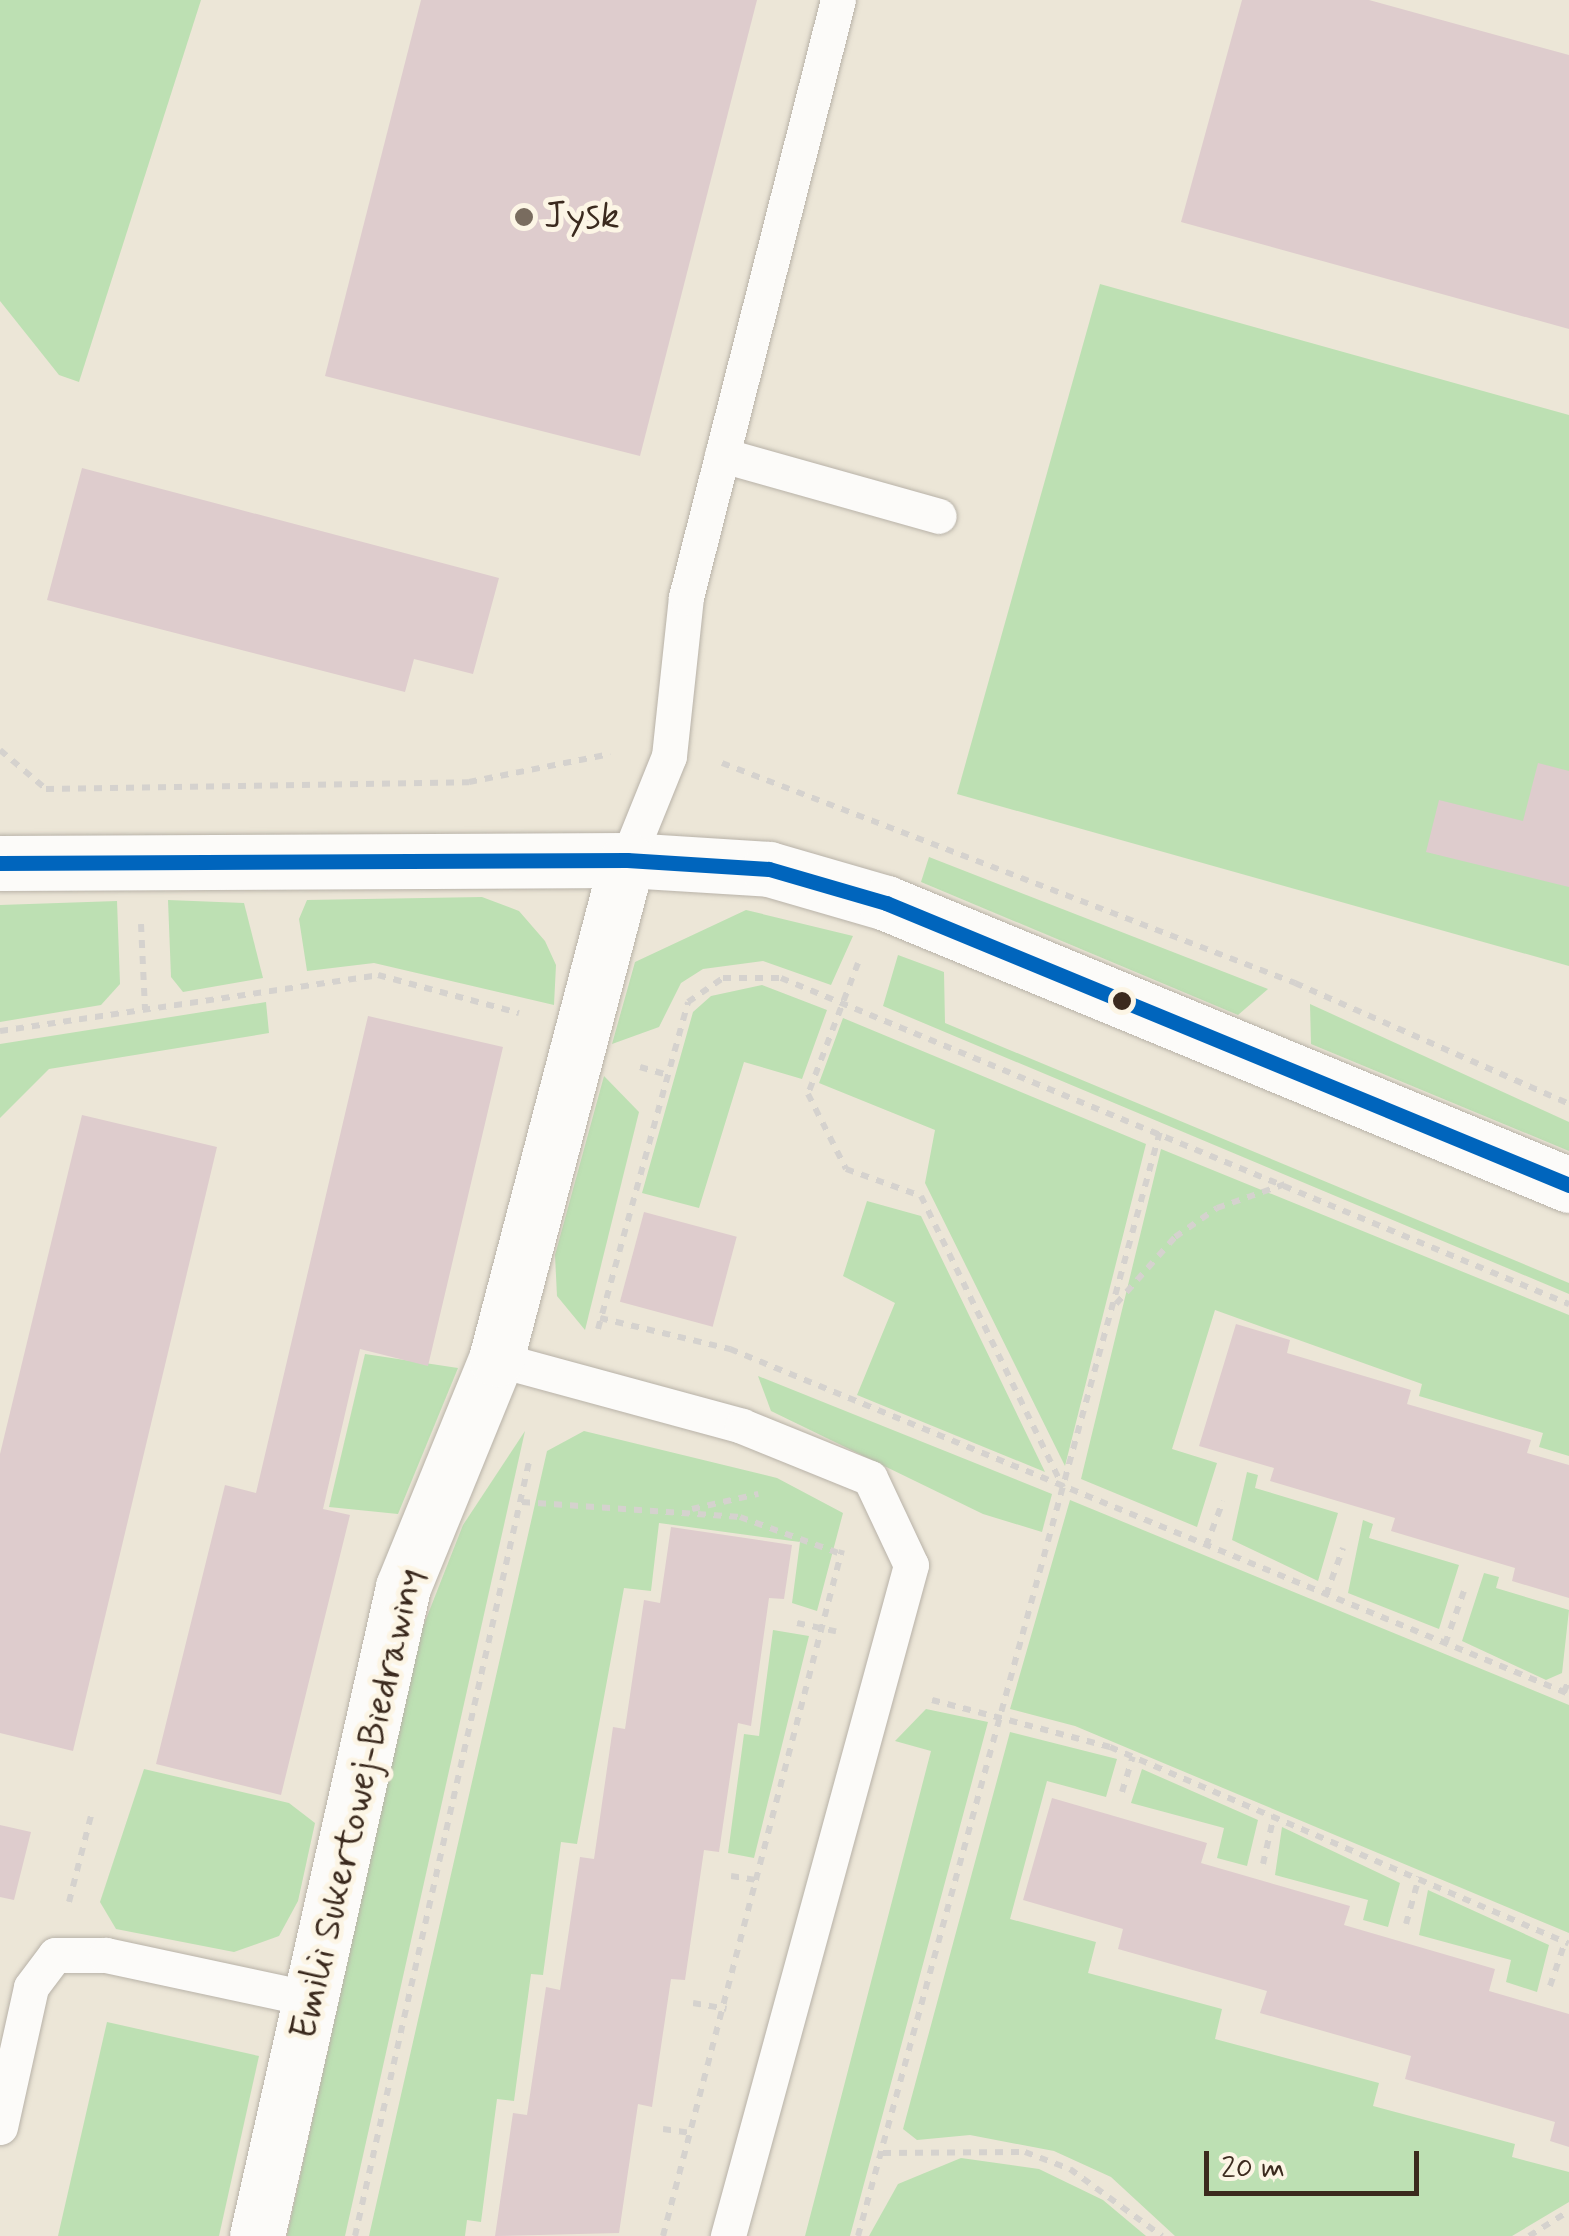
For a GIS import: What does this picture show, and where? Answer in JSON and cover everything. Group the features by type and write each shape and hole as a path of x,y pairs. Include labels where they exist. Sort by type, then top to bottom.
{"street":[{"path":"0,863 627,860 770,869 886,902 1569,1185"},
{"name":"Emilii Sukertowej-Biedrawiny","path":"258,2236 402,1587 496,1359 579,1028 627,860"}],"lane":[{"path":"627,860 669,756 686,597 838,0"},
{"path":"722,455 939,516"},
{"path":"496,1359 742,1426 870,1478 911,1566 728,2236"},
{"path":"0,2127 32,1987 55,1955 106,1955 312,1999"}],"path":[{"path":"916,833 840,1002 808,1094 846,1169 921,1196 1064,1488"},
{"path":"0,1031 378,976 579,1028"},
{"path":"355,2236 533,1442 578,1415 600,1318 688,1002 723,978 781,978 1160,1131 1569,1304"},
{"path":"858,2236 996,1718 1064,1488 1160,1131"},
{"path":"1112,1309 1175,1237 1217,1208 1285,1184"},
{"path":"600,1318 730,1349 1566,1693 1569,1680"},
{"path":"686,1510 768,1492"},
{"path":"1206,1546 1223,1501"},
{"path":"522,1502 686,1510 784,1526 841,1554"},
{"path":"663,2236 845,1539"},
{"path":"1326,1595 1343,1548"},
{"path":"1445,1644 1464,1590"},
{"path":"872,1708 892,1715 924,1698 1133,1756 1567,1943 1550,1986"},
{"path":"1122,1792 1133,1756"},
{"path":"55,1955 92,1812"},
{"path":"1263,1864 1274,1815"},
{"path":"1406,1924 1418,1877"},
{"path":"883,2153 1024,2152 1070,2169 1162,2236"},
{"path":"1529,2236 1569,2211"}],"green space":[{"path":"0,0 201,0 79,382 59,375 0,301"},
{"path":"1100,284 1569,415 1569,966 957,794"},
{"path":"929,857 1268,989 1238,1015 921,882"},
{"path":"482,897 519,911 545,941 556,965 554,1005 374,963 307,971 299,919 307,900"},
{"path":"168,900 244,903 263,978 183,992 171,977"},
{"path":"117,901 120,984 101,1005 0,1022 0,905"},
{"path":"746,910 853,936 831,985 763,961 703,969 681,983 659,1027 612,1044 635,962"},
{"path":"898,955 944,972 945,1023 1569,1283 1569,1294 883,1006"},
{"path":"762,985 827,1010 802,1079 744,1062 699,1208 642,1193 693,1012 711,996"},
{"path":"266,1002 269,1033 49,1069 0,1118 0,1044"},
{"path":"1310,1004 1569,1122 1569,1151 1311,1044"},
{"path":"843,1018 1146,1144 1065,1466 925,1183 935,1130 819,1083"},
{"path":"604,1076 639,1112 585,1330 557,1296 555,1255"},
{"path":"1161,1149 1569,1315 1569,1456 1539,1447 1543,1433 1419,1396 1422,1384 1215,1310 1172,1449 1217,1463 1197,1527 1081,1479"},
{"path":"867,1201 921,1216 1045,1472 857,1395 895,1303 843,1276"},
{"path":"365,1354 458,1368 398,1514 329,1507"},
{"path":"758,1376 1052,1494 1042,1532 983,1514 771,1411"},
{"path":"525,1431 345,2236 287,2236 419,1637 463,1525"},
{"path":"584,1431 777,1478 843,1513 817,1611 792,1603 800,1542 659,1523 651,1591 624,1588 577,1844 561,1842 543,1975 531,1974 514,2101 497,2099 481,2222 467,2220 465,2236 369,2236 547,1451"},
{"path":"1247,1472 1258,1475 1255,1488 1338,1513 1318,1581 1232,1540"},
{"path":"1070,1500 1569,1705 1569,1933 1075,1726 1010,1709"},
{"path":"1363,1520 1373,1524 1369,1538 1459,1565 1439,1629 1348,1593"},
{"path":"1484,1573 1499,1577 1496,1588 1569,1610 1562,1673 1546,1680 1462,1641"},
{"path":"773,1630 809,1636 754,1858 728,1853 744,1734 759,1736"},
{"path":"926,1709 988,1722 850,2236 805,2236 931,1751 895,1741"},
{"path":"1010,1732 1117,1759 1106,1797 1047,1781 1010,1919 1096,1942 1088,1973 1222,2009 1215,2039 1379,2083 1373,2106 1515,2144 1512,2157 1569,2172 1569,2202 1512,2236 1175,2236 1111,2177 1054,2151 970,2135 917,2140 903,2129"},
{"path":"144,1769 289,1803 315,1823 298,1901 279,1936 234,1952 116,1929 100,1902"},
{"path":"1142,1769 1258,1820 1247,1866 1217,1858 1224,1828 1131,1803"},
{"path":"1282,1827 1400,1883 1388,1927 1363,1920 1368,1900 1275,1875"},
{"path":"1428,1890 1549,1945 1537,1992 1506,1982 1511,1960 1419,1935"},
{"path":"107,2022 259,2056 219,2236 58,2236"},
{"path":"961,2158 1039,2169 1103,2200 1146,2236 869,2236 898,2184"}],"building":[{"path":"421,0 757,0 640,456 325,376"},
{"path":"1242,0 1369,0 1569,55 1569,329 1181,222"},
{"path":"82,468 499,578 473,674 414,659 405,692 47,600"},
{"path":"1538,763 1569,771 1569,887 1426,852 1439,800 1523,821"},
{"path":"368,1016 503,1047 428,1366 360,1349 323,1509 350,1515 281,1795 156,1764 225,1485 256,1493"},
{"path":"82,1115 217,1147 73,1751 0,1733 0,1454"},
{"path":"644,1212 737,1237 713,1327 620,1302"},
{"path":"1236,1324 1290,1340 1287,1353 1411,1390 1407,1404 1531,1440 1527,1453 1569,1465 1569,1598 1512,1581 1515,1568 1391,1531 1395,1518 1270,1481 1274,1468 1199,1446"},
{"path":"671,1527 792,1545 784,1599 769,1598 751,1726 738,1723 719,1852 704,1850 685,1980 671,1979 652,2107 638,2104 619,2233 495,2236 513,2113 527,2115 546,1987 560,1990 580,1857 594,1859 613,1727 625,1729 644,1600 660,1603"},
{"path":"1052,1798 1207,1843 1201,1863 1350,1906 1344,1925 1495,1969 1489,1991 1569,2014 1569,2147 1550,2141 1555,2122 1405,2079 1411,2056 1260,2013 1267,1991 1118,1949 1123,1929 1023,1900"},
{"path":"0,1825 31,1832 14,1900 0,1897"}],"transit line":[{"path":"0,863 627,860 769,869 886,903 1569,1185"}],"place":[{"name":"Jysk","path":"524,217"}]}
